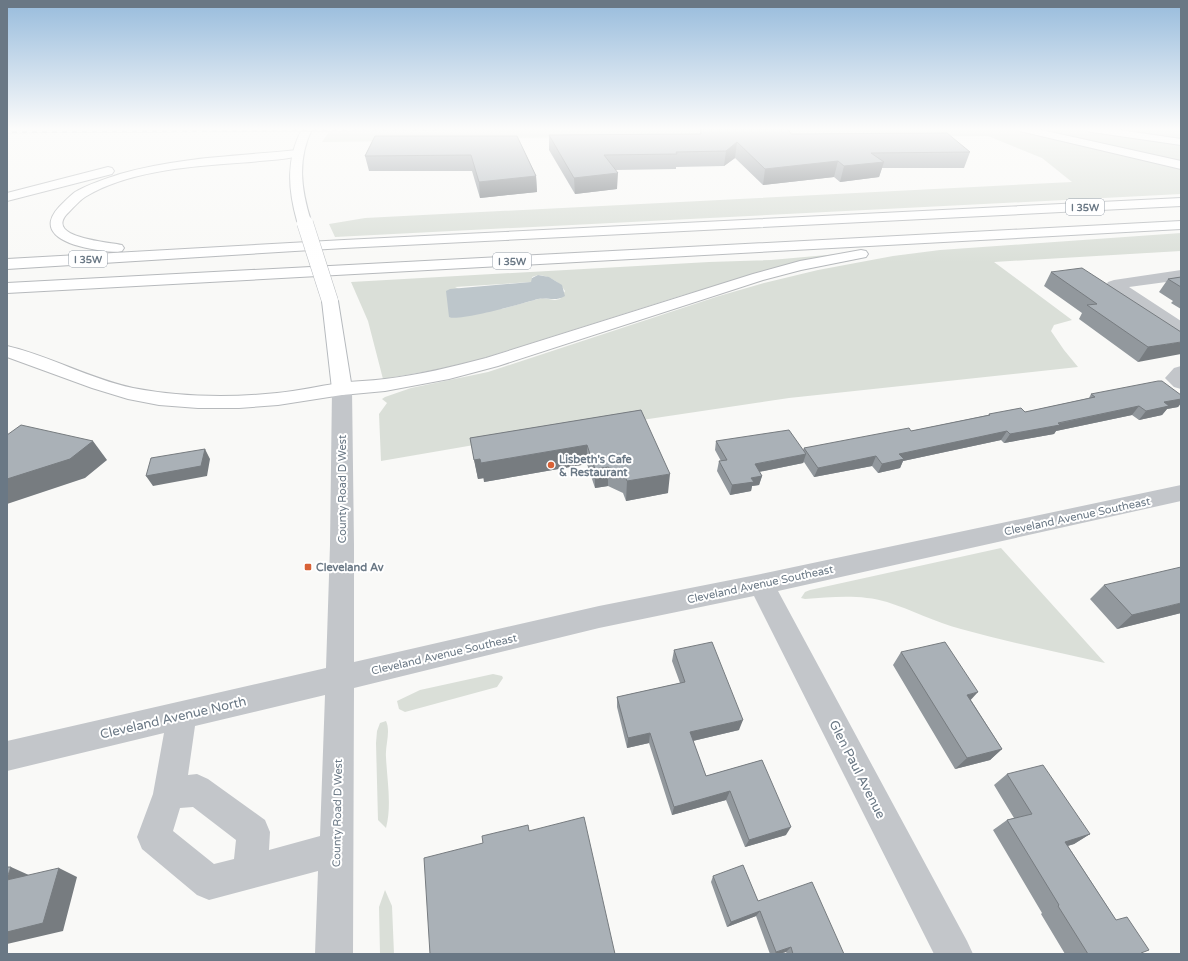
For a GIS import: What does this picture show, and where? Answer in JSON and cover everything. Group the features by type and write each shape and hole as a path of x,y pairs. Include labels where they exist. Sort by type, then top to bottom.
{"main road":[{"path":"7,197 99,174"},
{"path":"141,174 108,182 85,192 66,206 60,213 57,221 58,228 62,234 81,243 169,254"},
{"name":"County Road D West","path":"296,174 295,184 304,220 330,301 342,389"},
{"name":"I 35W","path":"7,264 352,243 1181,202"},
{"name":"I 35W","path":"7,288 1181,225"},
{"path":"7,351 98,384 128,393 159,399 198,402 239,402 278,399 342,389 385,385 442,375 492,362 715,290 800,266 886,250 1062,232"}],"street":[{"path":"1181,275 1114,285 1181,328"},
{"path":"1181,372 1174,378 1181,383"},
{"name":"County Road D West","path":"334,954 340,678 342,389"},
{"name":"Cleveland Avenue Southeast","path":"340,678 599,617 761,584 1181,493"},
{"name":"Glen Paul Avenue","path":"761,584 954,954"},
{"name":"Cleveland Avenue North","path":"7,756 340,678"},
{"path":"182,715 169,794 154,837 209,883 336,849"},
{"path":"169,794 197,790 253,832 250,872"}],"shaded area":[{"path":"1062,174 1181,174 1181,194 335,237 329,224 365,218 1072,182"},
{"path":"1181,233 1181,251 994,262 1072,320 1054,325 1051,331 1078,367 789,398 474,445 381,461 379,414 387,403 382,399 385,397 411,388 488,372 719,296 764,283 818,270 893,256 940,250"},
{"path":"838,254 743,278 680,296 478,360 383,379 368,321 351,282 709,262 771,260","holes":["538,275 550,278 563,287 565,291 560,299 555,300 542,298 502,309 455,287 532,282 532,277"]},
{"path":"538,275 549,277 562,285 565,296 558,299 538,299 465,317 449,317 446,291 450,289 531,282 532,278"},
{"path":"1001,548 1105,663 1015,643 961,629 877,599 856,597 801,598 805,592 810,590"},
{"path":"493,674 502,676 503,678 497,687 405,712 399,709 397,701 420,690"},
{"path":"386,721 388,730 386,752 389,811 386,828 378,820 376,743 377,731 380,723"},
{"path":"385,890 392,906 394,954 380,954 379,907"}],"building":[{"path":"477,174 535,174 536,176 479,182"},
{"path":"572,174 611,174 574,178"},
{"path":"1082,268 1181,332 1181,342 1148,347 1087,305 1097,304 1051,272"},
{"path":"1181,277 1181,287 1168,279"},
{"path":"1162,381 1181,395 1181,399 1164,402 1169,406 1146,411 1139,406 1058,423 1060,425 1010,434 1007,431 899,454 904,459 882,464 876,456 818,468 804,448 909,428 911,431 1021,408 1025,412 1095,397 1091,394"},
{"path":"641,410 670,474 627,481 624,474 608,467 595,469 587,445 481,463 480,459 474,460 470,438"},
{"path":"21,425 93,441 70,459 7,479 7,435"},
{"path":"789,430 806,454 755,464 762,476 751,478 754,482 732,485 719,461 727,460 716,441"},
{"path":"205,449 201,466 146,476 151,458"},
{"path":"1181,567 1181,603 1132,615 1104,585"},
{"path":"712,642 743,720 690,732 706,776 762,760 791,827 749,840 730,791 674,807 650,733 628,738 617,697 685,682 674,650"},
{"path":"945,642 978,692 967,695 1002,749 967,758 901,652"},
{"path":"1043,765 1090,834 1065,842 1116,920 1127,917 1149,950 1141,954 1088,954 1007,820 1032,814 1007,774"},
{"path":"584,817 615,954 430,954 424,858 483,843 482,836 528,825 529,831"},
{"path":"743,865 758,901 812,882 844,954 793,954 791,947 776,952 760,911 731,922 713,876"},
{"path":"7,867 11,867 7,878"},
{"path":"59,868 43,923 7,932 7,880"}],"place":[{"name":"Lisbeth's Cafe & Restaurant","path":"551,465"},
{"name":"Cleveland Av","path":"308,567"}]}
